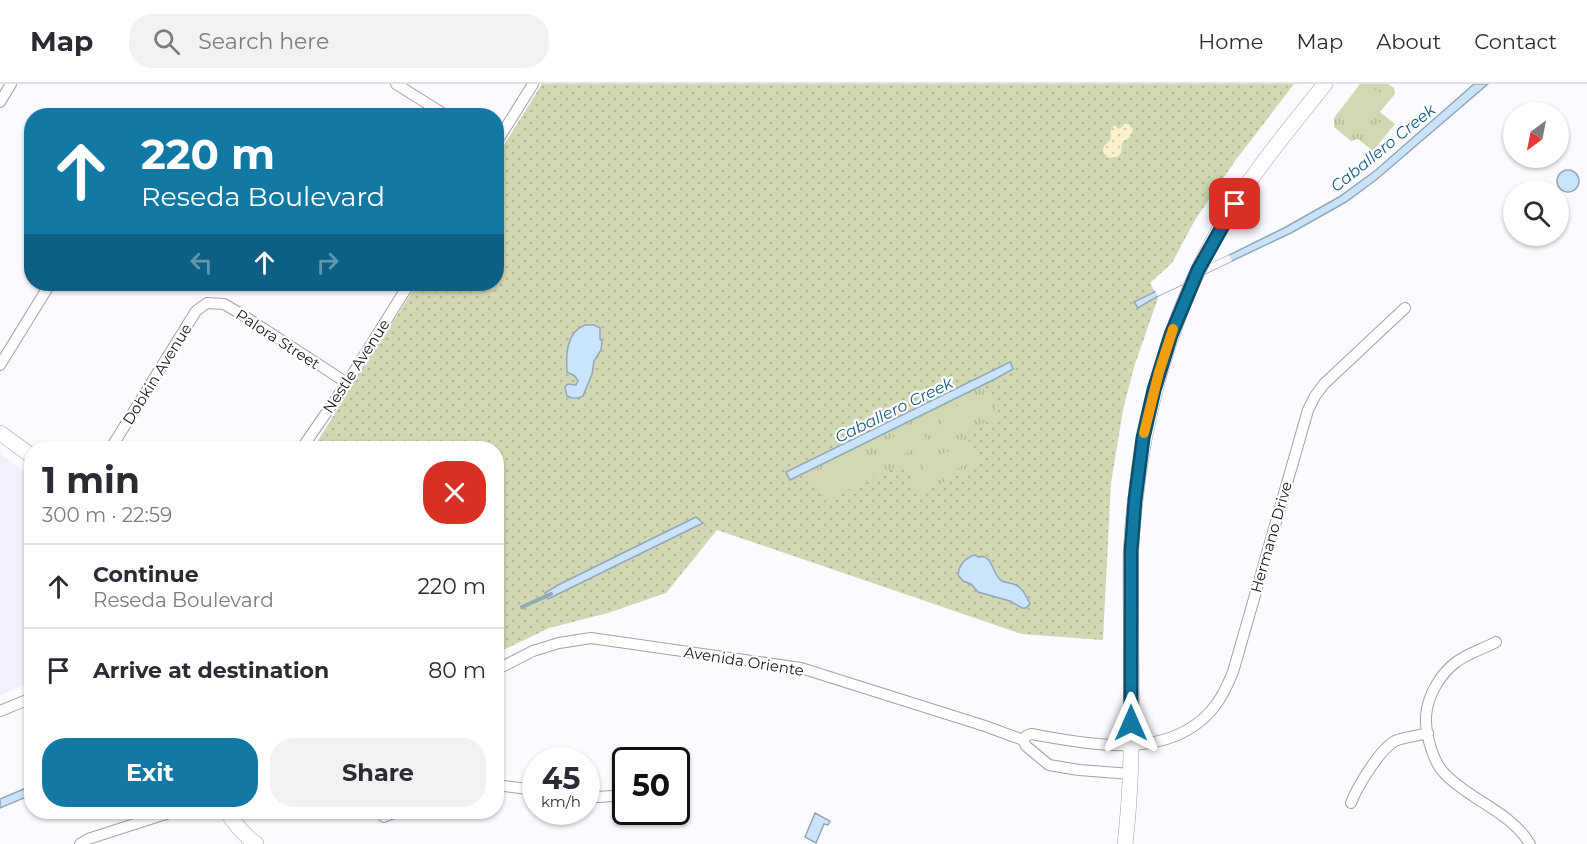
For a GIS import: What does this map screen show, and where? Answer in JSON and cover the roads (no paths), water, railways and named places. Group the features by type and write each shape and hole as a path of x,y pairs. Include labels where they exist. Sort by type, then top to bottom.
{"main road":[{"path":"1125,844 1131,774 1131,552 1143,438 1150,408 1171,335 1196,274 1229,213 1253,177 1325,84"},
{"path":"0,433 24,450"},
{"path":"232,819 256,844"}],"street":[{"path":"0,102 11,84"},
{"path":"396,84 434,108"},
{"path":"504,130 533,84"},
{"path":"0,365 46,291"},
{"name":"Nestle Avenue","path":"307,441 347,383 405,291"},
{"name":"Palora Street","path":"207,303 224,304 347,383"},
{"name":"Dobkin Avenue","path":"115,441 196,311 207,303"},
{"name":"Hermano Drive","path":"1131,745 1168,739 1189,729 1210,712 1222,696 1233,672 1308,410 1324,384 1406,308"},
{"name":"Avenida Oriente","path":"504,666 533,651 559,643 591,638 801,668 1023,740 1026,746 1049,765 1131,774"},
{"path":"1496,642 1456,662 1443,675 1432,691 1426,711 1428,733 1432,753 1444,773 1460,788 1507,818 1530,844"},
{"path":"0,711 24,701"},
{"path":"1351,803 1355,792 1387,747 1396,740 1428,733"},
{"name":"Avenida Oriente","path":"1023,740 1031,734 1131,745"},
{"path":"504,786 522,788"},
{"path":"80,844 88,839 150,819"}],"water":[{"path":"1474,84 1488,84 1376,180 1346,202 1291,233 1158,296 1138,308 1134,302 1284,228 1339,197 1376,170"},
{"path":"1568,170 1576,173 1578,177 1576,189 1569,192 1569,180 1557,180 1560,173"},
{"path":"585,325 600,328 601,350 594,361 592,374 583,396 573,398 567,396 565,387 568,384 576,385 578,381 575,376 567,372 568,345 574,333"},
{"path":"1010,362 1013,369 997,378 790,480 786,472"},
{"path":"696,517 703,523 548,599 545,593 558,585"},
{"path":"975,555 987,558 998,578 1018,587 1025,593 1030,604 1022,608 1010,601 978,592 971,584 963,581 958,575 961,565"},
{"path":"24,789 24,798 0,808 0,799"},
{"path":"815,813 830,821 828,825 824,824 816,843 805,837"}],"waterway":[{"name":"Caballero Creek","path":"522,607 551,594"}]}
